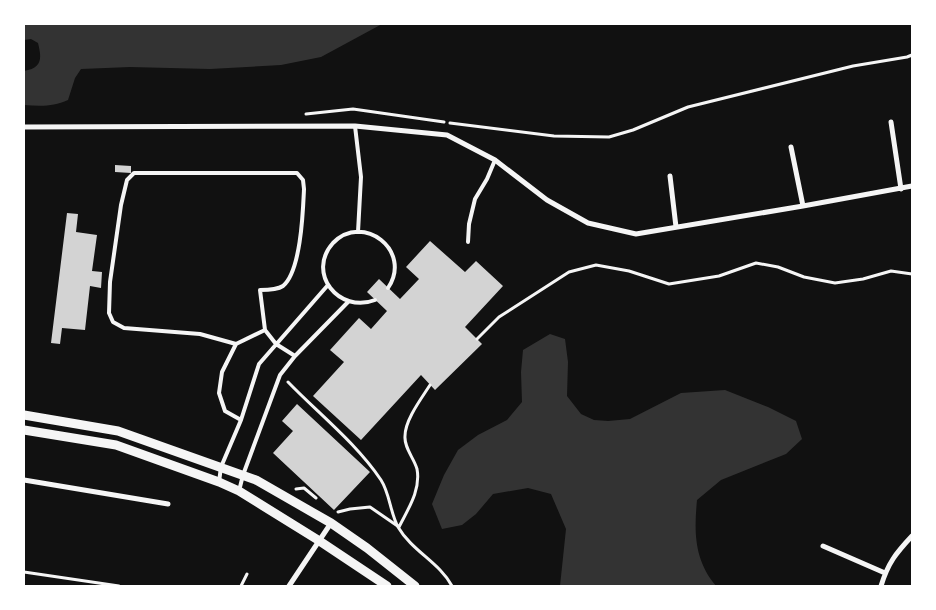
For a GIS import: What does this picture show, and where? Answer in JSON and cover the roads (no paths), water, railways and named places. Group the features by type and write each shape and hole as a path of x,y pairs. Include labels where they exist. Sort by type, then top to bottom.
{"street":[{"path":"891,122 901,189"},
{"path":"24,126 355,126 447,134 495,160 547,200 588,223 636,234 912,186"},
{"path":"790,147 804,206"},
{"path":"670,176 676,227"},
{"path":"24,415 118,430 243,475 331,522 368,548 415,586"},
{"path":"24,430 116,445 219,482 239,491 387,586"},
{"path":"24,480 168,504"},
{"path":"289,586 331,522"},
{"path":"882,586 885,573 896,553 912,536"},
{"path":"824,546 885,573"}],"lane":[{"path":"355,126 361,177 358,232"},
{"path":"468,242 469,224 475,199 487,179 495,160"},
{"path":"236,344 200,334 124,328 113,322 108,312 114,247 127,180 134,173 297,173 303,180 300,245 288,280 281,287 260,290 265,330 276,344 295,356"},
{"path":"375,300 367,303 348,302 340,298 328,285 324,277 323,267 328,250 334,242 341,237 358,232 377,236 390,250 395,268 394,278 388,288"},
{"path":"219,482 221,467 240,420 259,364 328,285"},
{"path":"239,491 243,475 280,374 348,302"},
{"path":"240,420 225,411 219,393 222,372 236,344 265,330"}]}
